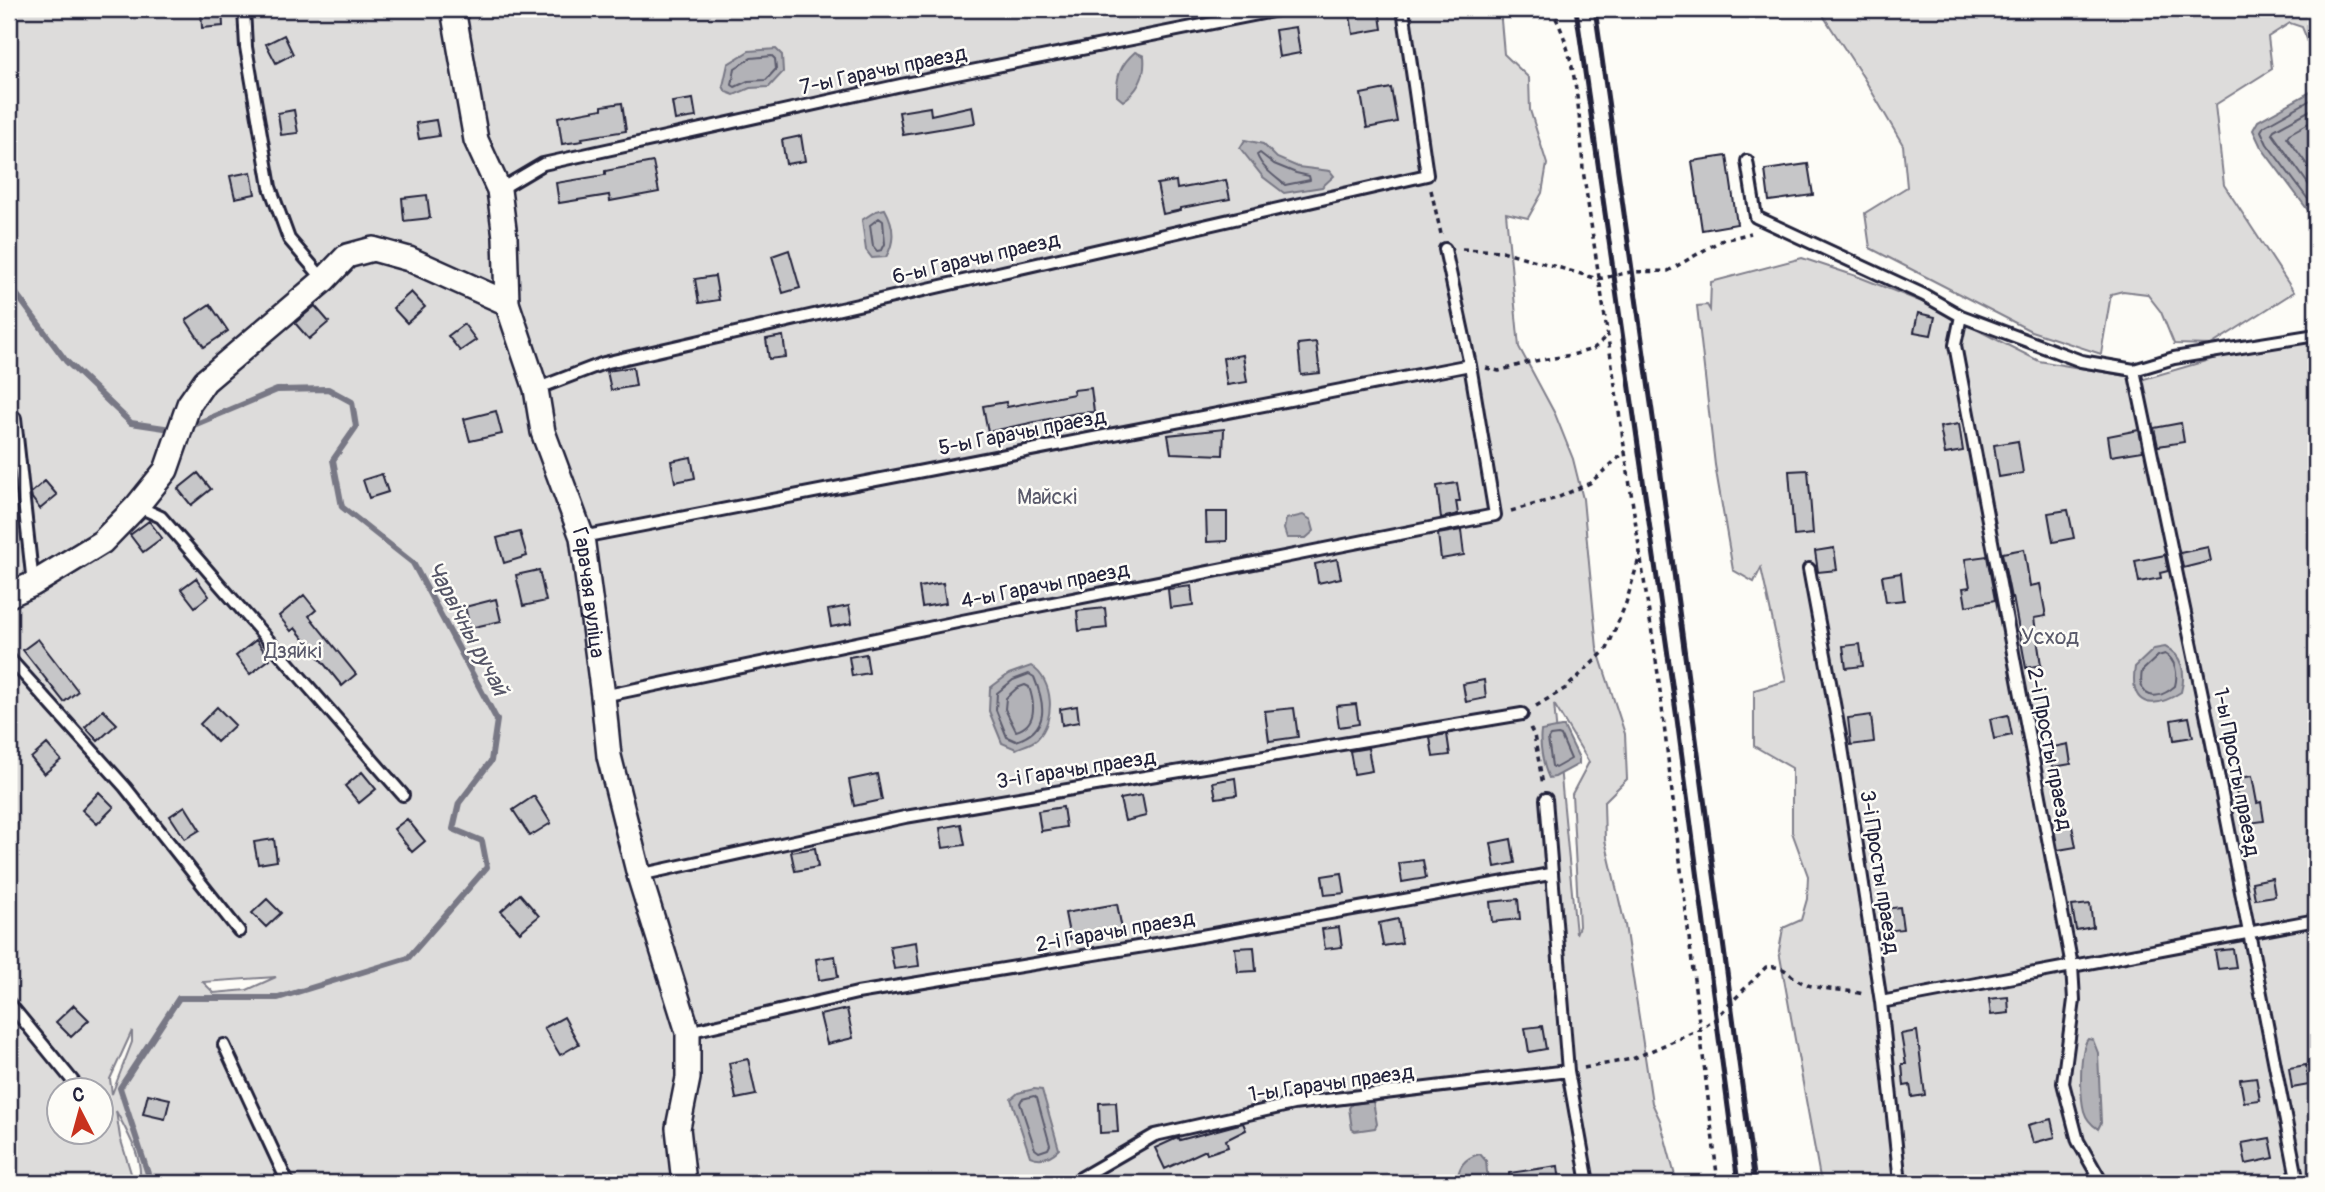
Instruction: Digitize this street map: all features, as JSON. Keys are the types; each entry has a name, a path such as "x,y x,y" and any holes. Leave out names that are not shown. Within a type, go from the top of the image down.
{"street":[{"name":"Гарачая вуліца","path":"453,9 476,141 499,190 505,237 507,303 536,389 544,432 582,537 609,756 639,875 688,1032 688,1078 678,1128 684,1183"},
{"path":"9,595 103,542 166,470 189,404 205,381 324,280 347,256 373,249 409,259 507,303"}],"lane":[{"path":"244,9 246,47 270,187 289,239 324,280"},
{"name":"7-ы Гарачы праезд","path":"499,190 543,164 901,85 1283,9"},
{"path":"1403,9 1427,175"},
{"path":"1747,160 1756,217 1924,295 1961,316 2081,361 2134,370 2174,358 2316,335"},
{"name":"6-ы Гарачы праезд","path":"536,389 604,363 1427,175"},
{"path":"1445,249 1470,365 1495,515"},
{"name":"2-і Просты праезд","path":"1961,316 1955,345 2071,966 2074,1000 2063,1083 2078,1141 2102,1183"},
{"name":"5-ы Гарачы праезд","path":"582,537 1470,365"},
{"name":"1-ы Просты праезд","path":"2134,370 2210,728 2298,1183"},
{"path":"15,418 33,583"},
{"path":"137,506 161,517 403,795"},
{"name":"4-ы Гарачы праезд","path":"603,696 975,618 1495,515"},
{"name":"3-і Просты праезд","path":"1809,569 1840,741 1881,1002 1900,1183"},
{"path":"9,658 125,787 239,931"},
{"name":"3-і Гарачы праезд","path":"639,875 905,817 1522,714"},
{"path":"1546,799 1568,1071 1587,1183"},
{"name":"2-і Гарачы праезд","path":"688,1032 857,993 1162,943 1550,874"},
{"path":"1881,1002 2316,920"},
{"path":"9,1003 69,1076"},
{"path":"224,1045 288,1183"},
{"name":"1-ы Гарачы праезд","path":"1072,1183 1155,1135 1180,1129 1293,1104 1568,1071"}],"path":[{"path":"1551,9 1561,27 1579,108 1583,170 1598,279 1609,335 1658,674 1718,1183"},
{"path":"1427,175 1445,249 1502,251 1598,279 1631,272 1668,271 1720,241 1776,226"},
{"path":"1470,365 1499,371 1593,349 1609,335"},
{"path":"1495,515 1557,498 1590,483 1626,451"},
{"path":"1546,799 1534,735 1522,714 1566,688 1606,649 1626,603 1640,553"},
{"path":"1568,1071 1632,1059 1701,1029 1716,1018 1766,967 1776,966 1788,971 1802,984 1860,993 1881,1002"}],"green space":[{"name":"Майскі","path":"9,9 1500,9 1504,54 1529,78 1530,110 1547,164 1542,193 1528,218 1506,213 1519,347 1555,414 1573,459 1583,499 1597,648 1625,734 1627,779 1604,802 1605,840 1625,925 1652,1103 1660,1120 1677,1183 1602,1183 1599,1175 1599,1183 139,1183 137,1156 116,1111 120,1137 134,1183 54,1183 42,1178 31,1183 9,1183","holes":["1554,704 1589,762 1572,794 1579,926 1576,934","276,977 247,990 214,993 203,982"]},
{"path":"1823,9 2316,9 2316,53 2313,53 2302,27 2290,23 2268,37 2272,69 2215,105 2224,185 2294,292 2211,345 2174,344 2161,312 2147,294 2123,291 2111,294 2101,354 2031,331 1870,248 1865,213 1907,187 1903,145 1824,17"},
{"name":"Усход","path":"1802,258 1922,302 2039,361 2144,379 2281,339 2316,337 2316,1183 1821,1183 1779,951 1783,928 1801,920 1807,899 1808,876 1792,832 1792,768 1754,746 1754,690 1786,681 1761,568 1754,582 1733,570 1715,465 1697,306 1707,305 1710,310 1711,282"}],"water":[{"path":"776,49 782,55 783,72 769,87 750,88 734,95 726,92 723,86 728,64 749,51"},
{"path":"1135,52 1144,56 1142,76 1137,87 1123,101 1117,96 1118,77 1122,67"},
{"path":"2316,89 2316,221 2261,147 2253,130 2258,121"},
{"path":"1245,140 1263,144 1277,158 1298,167 1330,171 1334,176 1322,187 1284,193 1263,177 1240,148"},
{"path":"885,209 892,227 891,245 886,257 872,258 866,250 862,220"},
{"path":"1303,515 1311,520 1314,531 1306,538 1287,538 1284,529 1286,519"},
{"path":"2165,647 2176,655 2182,666 2181,692 2161,702 2145,701 2139,697 2136,690 2135,667 2154,649"},
{"path":"1031,666 1039,672 1048,690 1050,711 1037,739 1016,749 1002,743 989,711 990,688 1009,674"},
{"path":"1564,727 1579,758 1579,764 1549,778 1542,755 1541,731"},
{"path":"2088,1039 2093,1040 2098,1053 2101,1123 2098,1129 2088,1119 2083,1104 2082,1063"},
{"path":"1042,1090 1059,1149 1042,1158 1030,1156 1011,1099 1018,1093"},
{"path":"1373,1101 1377,1124 1375,1128 1355,1131 1352,1129 1349,1108 1352,1104"},
{"path":"1480,1154 1486,1161 1488,1183 1456,1183 1463,1164"}],"building":[{"path":"222,9 223,26 202,28 201,10"},
{"path":"1349,9 1379,9 1382,29 1353,34"},
{"path":"1296,27 1300,53 1279,57 1275,30"},
{"path":"284,35 293,54 276,63 266,44"},
{"path":"1391,88 1397,122 1367,128 1361,94"},
{"path":"693,99 696,117 675,120 672,102"},
{"path":"622,103 626,131 562,144 558,117"},
{"path":"972,106 975,123 903,135 899,112 930,107 931,115"},
{"path":"294,110 298,133 281,135 278,113"},
{"path":"436,120 439,136 419,139 416,123"},
{"path":"801,136 805,161 786,164 782,140"},
{"path":"1727,156 1737,224 1702,230 1692,161"},
{"path":"653,162 659,192 610,201 609,195 559,203 556,183 605,175 605,171"},
{"path":"1808,164 1813,195 1769,201 1765,170"},
{"path":"251,172 255,194 235,198 230,176"},
{"path":"1226,180 1230,199 1163,214 1157,184 1176,181 1177,189"},
{"path":"427,195 430,218 404,221 402,198"},
{"path":"789,250 800,288 783,293 772,256"},
{"path":"715,276 719,300 699,303 695,279"},
{"path":"411,292 425,307 407,323 393,308"},
{"path":"210,304 228,331 204,347 186,320"},
{"path":"315,306 329,322 309,339 295,323"},
{"path":"1918,313 1935,317 1931,335 1914,332"},
{"path":"464,324 476,340 460,351 448,336"},
{"path":"783,336 786,357 769,359 766,339"},
{"path":"1316,342 1320,373 1301,375 1298,344"},
{"path":"1243,355 1247,382 1227,385 1223,358"},
{"path":"633,367 636,386 611,390 607,371"},
{"path":"1091,388 1094,412 1077,413 988,432 983,406 1006,402 1007,407 1074,394 1073,390"},
{"path":"496,411 502,434 470,441 464,419"},
{"path":"2181,423 2184,442 2158,446 2154,428"},
{"path":"1959,424 1963,451 1945,454 1940,427"},
{"path":"1224,429 1223,455 1171,453 1168,435"},
{"path":"2139,430 2143,451 2111,456 2108,436"},
{"path":"2018,441 2023,473 1999,477 1994,445"},
{"path":"691,457 695,478 675,482 671,461"},
{"path":"1808,470 1813,534 1794,536 1789,471"},
{"path":"198,473 211,489 191,505 178,489"},
{"path":"382,474 388,492 369,498 363,480"},
{"path":"45,481 57,495 40,509 31,493"},
{"path":"1457,483 1460,501 1456,501 1458,514 1441,518 1437,486"},
{"path":"2068,510 2074,538 2053,542 2048,513"},
{"path":"1206,512 1227,512 1227,541 1207,542"},
{"path":"149,521 162,538 143,552 130,535"},
{"path":"1461,530 1464,555 1441,559 1438,534"},
{"path":"520,532 527,556 504,563 497,538"},
{"path":"2208,547 2211,561 2183,568 2180,553"},
{"path":"1834,548 1837,570 1818,572 1815,551"},
{"path":"2024,549 2030,586 2040,584 2046,616 2034,618 2041,665 2026,668 2002,553"},
{"path":"2165,555 2168,571 2160,573 2161,578 2139,582 2135,561"},
{"path":"1987,556 1995,600 1966,606 1963,588 1970,587 1965,559"},
{"path":"1337,559 1341,578 1318,583 1315,564"},
{"path":"539,570 546,601 523,606 516,575"},
{"path":"1901,573 1904,600 1886,602 1882,576"},
{"path":"196,578 209,596 195,607 181,589"},
{"path":"943,583 946,603 922,607 919,587"},
{"path":"1191,586 1193,605 1170,608 1168,589"},
{"path":"304,595 316,610 309,616 356,674 342,686 295,628 291,631 279,616"},
{"path":"496,599 501,621 470,628 465,607"},
{"path":"849,606 852,623 831,627 828,610"},
{"path":"1105,608 1107,628 1079,631 1077,611"},
{"path":"38,639 78,691 64,702 23,650"},
{"path":"256,640 270,659 250,674 236,656"},
{"path":"1860,644 1863,666 1846,668 1843,646"},
{"path":"866,654 869,673 852,676 849,657"},
{"path":"1484,680 1486,698 1466,702 1463,684"},
{"path":"1356,704 1359,724 1339,727 1336,706"},
{"path":"1077,706 1079,722 1062,725 1060,709"},
{"path":"217,707 235,725 217,742 200,724"},
{"path":"1294,708 1298,737 1269,741 1265,711"},
{"path":"103,710 117,724 98,741 85,727"},
{"path":"1871,715 1874,742 1851,745 1848,718"},
{"path":"2008,715 2012,735 1994,739 1990,719"},
{"path":"2189,717 2193,737 2174,740 2171,720"},
{"path":"1447,734 1450,755 1433,757 1430,737"},
{"path":"47,744 61,760 44,774 31,758"},
{"path":"2068,744 2071,764 2053,767 2049,748"},
{"path":"1368,748 1372,771 1354,774 1350,751"},
{"path":"362,772 376,789 359,803 345,786"},
{"path":"877,774 882,800 854,806 849,780"},
{"path":"2252,776 2257,803 2261,802 2264,821 2242,824 2234,779"},
{"path":"1235,778 1237,795 1216,798 1213,782"},
{"path":"99,792 114,807 97,824 82,810"},
{"path":"1142,795 1146,816 1125,821 1120,799"},
{"path":"534,796 551,823 530,836 513,810"},
{"path":"185,806 200,830 185,839 170,816"},
{"path":"1063,807 1066,827 1041,831 1038,811"},
{"path":"407,819 425,841 412,852 394,829"},
{"path":"961,824 965,845 943,848 940,828"},
{"path":"2072,826 2076,847 2058,850 2054,829"},
{"path":"274,839 277,861 258,864 254,842"},
{"path":"1511,839 1515,863 1495,867 1491,843"},
{"path":"815,848 818,867 795,871 791,852"},
{"path":"1423,860 1426,878 1402,882 1399,863"},
{"path":"1342,873 1345,893 1325,895 1322,876"},
{"path":"2272,878 2275,896 2255,899 2252,882"},
{"path":"520,894 539,916 520,932 501,911"},
{"path":"267,899 281,913 266,927 252,913"},
{"path":"1518,899 1520,919 1492,922 1490,902"},
{"path":"1117,904 1122,929 1070,939 1065,913"},
{"path":"2090,904 2093,927 2076,930 2072,906"},
{"path":"1900,907 1903,929 1886,931 1884,909"},
{"path":"1398,919 1402,943 1383,946 1379,923"},
{"path":"1339,927 1342,947 1325,949 1322,929"},
{"path":"916,942 919,966 894,969 890,946"},
{"path":"1254,947 1256,971 1238,972 1235,948"},
{"path":"2233,949 2236,967 2218,969 2215,951"},
{"path":"835,956 838,977 819,980 816,959"},
{"path":"2008,997 2009,1013 1991,1015 1989,999"},
{"path":"74,1005 89,1020 71,1037 56,1022"},
{"path":"847,1009 853,1038 827,1044 820,1015"},
{"path":"564,1017 579,1044 560,1055 544,1028"},
{"path":"1542,1026 1546,1049 1529,1052 1525,1028"},
{"path":"1917,1031 1925,1095 1912,1097 1910,1085 1904,1086 1902,1064 1906,1064 1901,1034"},
{"path":"748,1059 756,1095 736,1099 729,1063"},
{"path":"2306,1065 2309,1085 2292,1088 2289,1068"},
{"path":"2256,1077 2260,1100 2244,1102 2240,1079"},
{"path":"148,1094 170,1099 165,1119 143,1114"},
{"path":"1116,1102 1118,1132 1100,1133 1099,1103"},
{"path":"2051,1119 2055,1137 2033,1143 2028,1125"},
{"path":"1243,1123 1246,1130 1226,1140 1228,1147 1207,1154 1206,1150 1165,1169 1155,1148 1175,1139 1180,1140"},
{"path":"2270,1138 2274,1158 2246,1164 2242,1143"},
{"path":"1558,1166 1560,1183 1509,1183 1509,1173"}],"waterway":[{"name":"Чарвічны ручай","path":"9,284 66,361 131,423 171,429"},
{"name":"Чарвічны ручай","path":"151,1183 120,1088 179,998 278,998 408,958 487,867 482,841 453,829 459,803 491,761 497,720 413,563 342,507 333,460 356,427 352,402 328,389 277,390 189,427"}],"railway":[{"path":"1576,9 1677,719 1738,1183"},
{"path":"1595,9 1659,460 1755,1183"}],"park label":[{"name":"Дзяйкі","path":"293,651"}]}
